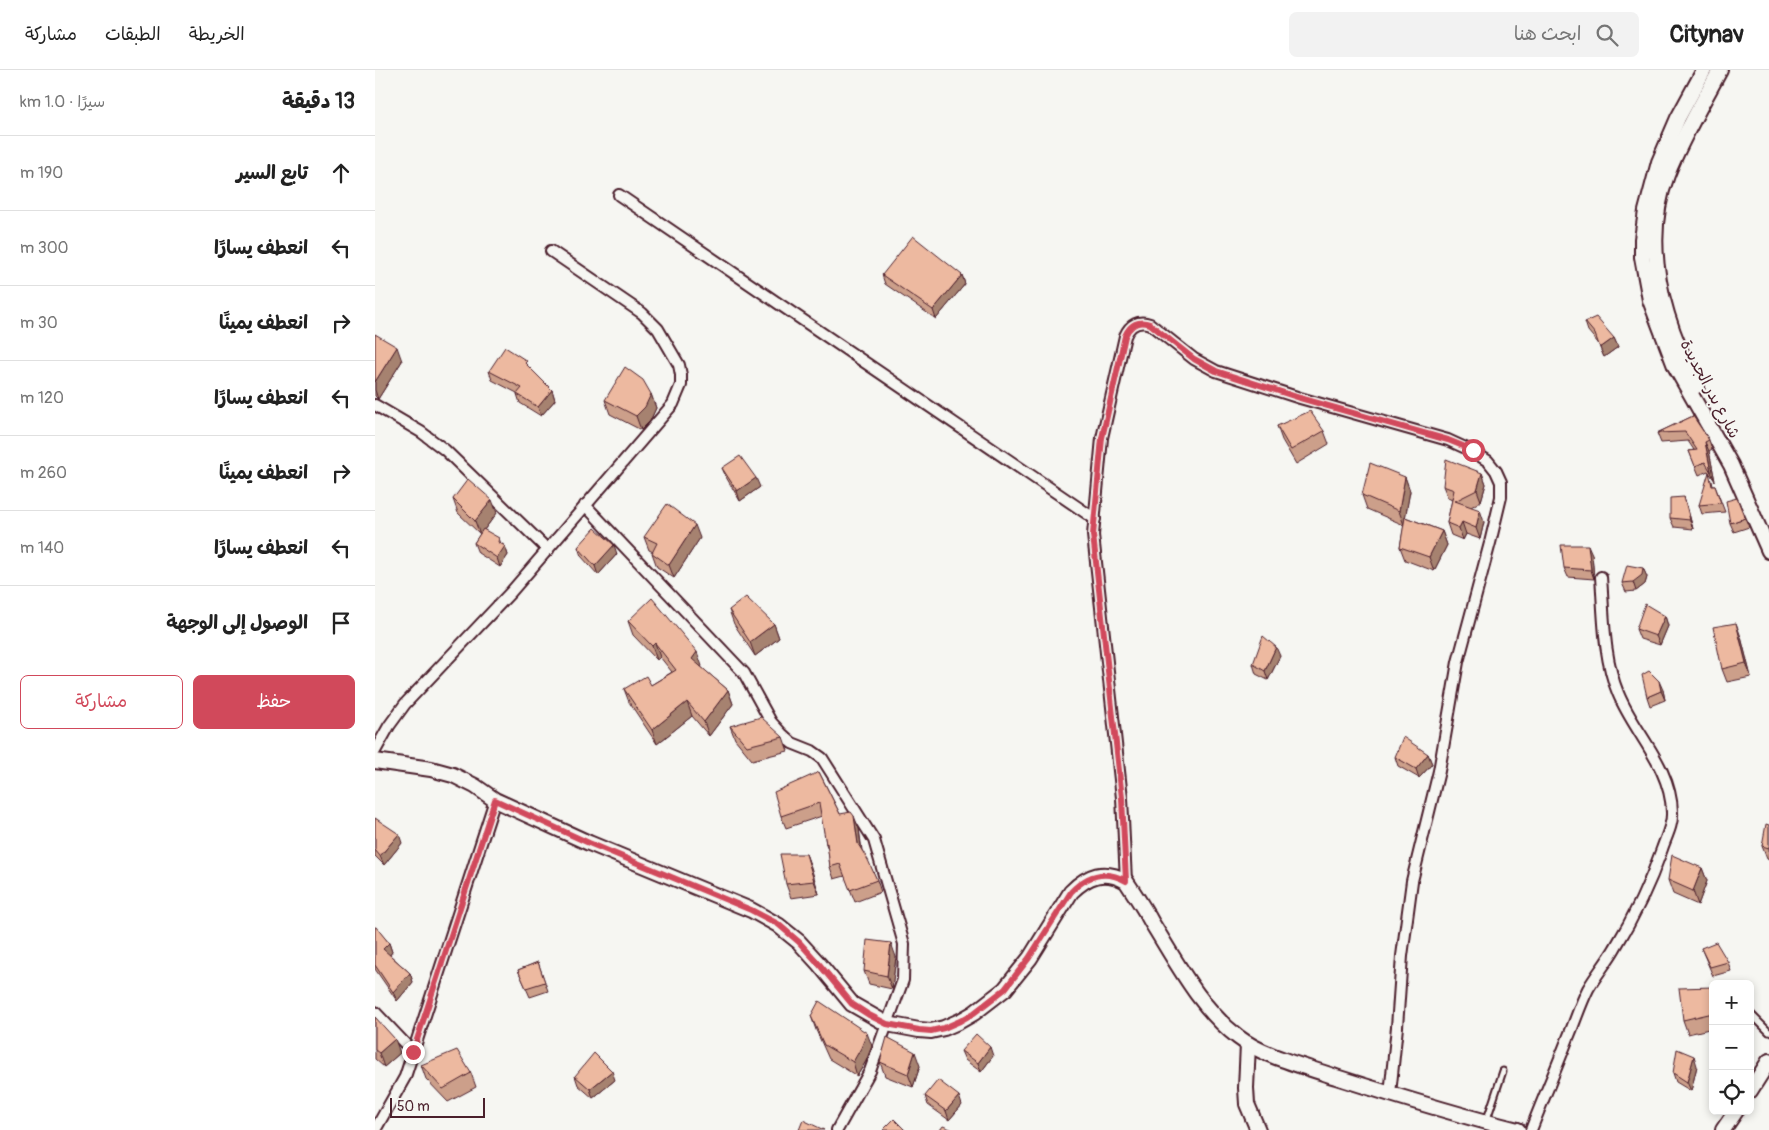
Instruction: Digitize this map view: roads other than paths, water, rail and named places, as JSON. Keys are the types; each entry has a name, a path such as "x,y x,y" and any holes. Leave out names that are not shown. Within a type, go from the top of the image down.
{"street":[{"name":"شارع بدر الجديدة","path":"1704,70 1678,118 1659,162 1646,211 1642,239 1642,257 1650,300 1675,366 1731,465 1769,551"},
{"name":"شارع بدر الجديدة","path":"1720,70 1667,175 1659,204 1654,252 1658,280 1674,339 1706,404 1747,478 1769,532"},
{"path":"619,194 1095,519"},
{"path":"375,751 389,726 405,704 548,550 673,404 681,385 679,364 659,329 651,320 551,251"},
{"path":"1390,1094 1403,948 1411,889 1439,771 1458,662 1501,497 1501,482 1497,471 1488,461 1473,450 1448,440 1300,398 1216,371 1194,359 1150,324 1144,322 1136,323 1125,336 1102,438 1093,535 1122,798 1126,881 1171,955 1198,994 1212,1012 1247,1044 1317,1071 1390,1094 1492,1126 1518,1130"},
{"path":"375,405 421,432 445,450 548,550"},
{"path":"585,505 744,673 771,722 782,734 792,743 812,750 822,758 874,840 905,944 903,980 870,1072 837,1130"},
{"path":"1531,1130 1589,988 1615,949 1643,896 1659,859 1670,826 1672,813 1669,792 1663,774 1617,691 1609,661 1601,577"},
{"path":"375,762 431,769 453,776 475,786 495,800 589,843 751,910 778,924 799,942 852,1004 887,1024 931,1031 960,1021 974,1013 1005,989 1029,958 1071,892 1079,884 1089,877 1099,875 1110,875 1126,881"},
{"path":"376,1128 405,1077 495,800"},
{"path":"375,1012 413,1052"},
{"path":"1247,1044 1247,1104 1258,1130"},
{"path":"1754,1085 1769,1061"},
{"path":"1723,1130 1733,1115"}],"lane":[{"path":"1754,1017 1769,1032"},
{"path":"1492,1126 1503,1071"}]}
